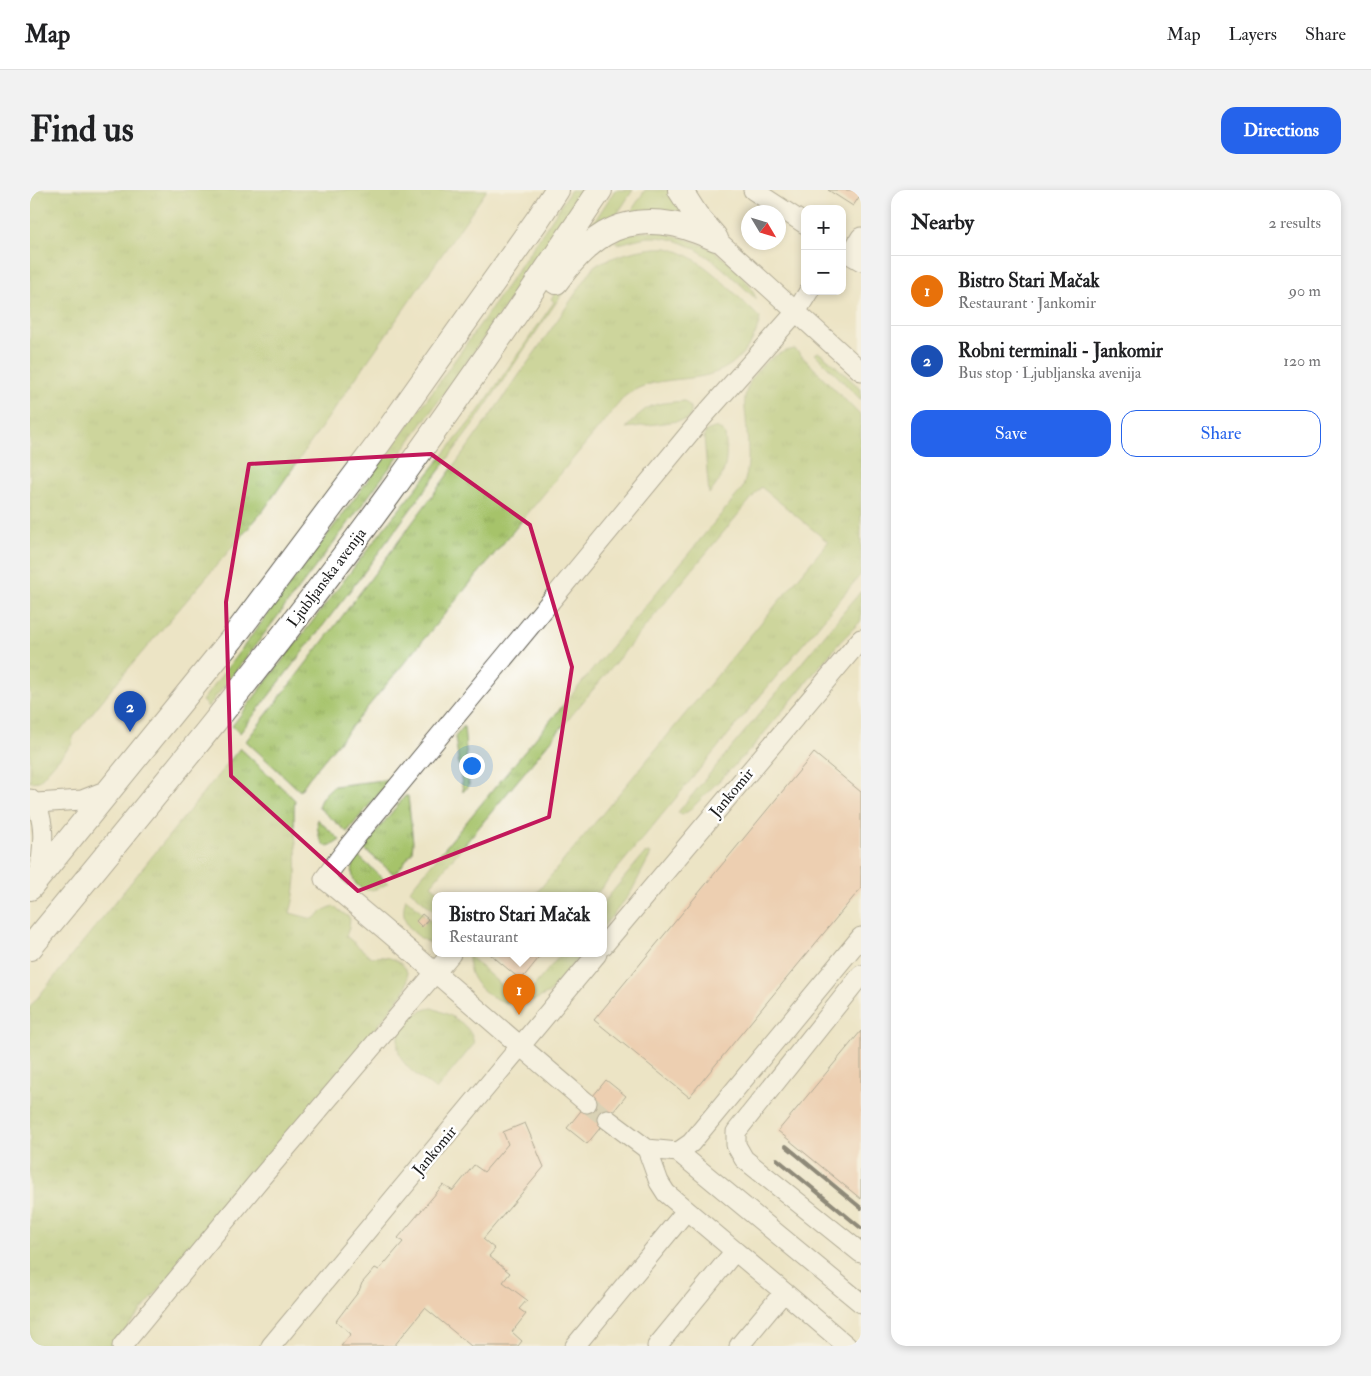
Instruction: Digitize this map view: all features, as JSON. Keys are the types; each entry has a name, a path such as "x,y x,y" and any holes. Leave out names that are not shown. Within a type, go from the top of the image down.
{"main road":[{"path":"34,882 232,639 379,443 533,227 557,190"},
{"name":"Ljubljanska avenija","path":"30,948 234,698 387,497 475,375 600,190"},
{"path":"680,190 696,215 716,239"},
{"path":"475,375 518,337 572,260 588,244 600,236 615,228 655,222 686,227 716,239"}],"street":[{"path":"753,190 801,221"},
{"path":"851,255 861,237"},
{"path":"716,239 861,371"},
{"path":"587,1103 520,1047 436,972 324,879 351,843 684,440 796,312 806,295"},
{"name":"Jankomir","path":"607,941 861,639"},
{"path":"34,882 44,842 42,824 33,801 82,800 110,789"},
{"path":"678,1152 691,1143 861,937"},
{"path":"122,1346 260,1179 448,957"},
{"name":"Jankomir","path":"270,1346 595,957"},
{"path":"861,975 736,1132 736,1145 744,1159 861,1253"},
{"path":"607,1119 647,1150 658,1182 666,1193 847,1346"},
{"path":"647,1150 678,1152 861,1303"},
{"path":"575,1346 686,1211"},
{"path":"657,1346 735,1251"},
{"path":"739,1346 784,1292"}],"highlighted area":[{"path":"431,454 530,525 572,667 549,817 358,891 231,776 226,602 249,464"}],"green space":[{"path":"30,190 487,190 263,511 117,682 73,737 72,744 39,781 30,782"},
{"path":"571,190 583,190 494,323 401,452 208,707 202,701 437,385 483,321"},
{"path":"615,190 633,190 612,222 590,232 590,228"},
{"path":"645,190 670,190 682,211 680,214 628,216"},
{"path":"660,231 700,244 712,250 735,269 749,285 756,299 709,258 683,243 652,237 618,244 615,242 627,233"},
{"path":"655,248 669,248 694,259 727,285 760,318 750,344 731,364 717,372 655,383 640,387 625,396 300,791 246,741 425,506 595,265 625,254"},
{"path":"590,253 470,429 359,579 240,733 232,726 385,527 477,413 554,302 551,299 563,281"},
{"path":"795,349 861,416 861,574 598,892 537,892 828,542 761,487 431,885 440,892 432,892 432,909 410,890 742,489 748,462 745,404 747,388 762,365 786,351"},
{"path":"818,352 861,389 861,400 815,354"},
{"path":"684,401 691,410 689,418 686,420 626,428 651,406"},
{"path":"717,427 725,434 726,459 720,480 709,494 704,437 706,431"},
{"path":"861,591 861,621 840,642 750,750 690,810 682,815 678,812"},
{"path":"464,726 469,785 463,792 455,737"},
{"path":"240,748 295,800 296,878 290,913 313,919 324,910 333,906 350,918 346,936 371,957 388,958 401,964 408,975 404,992 370,1036 112,1346 30,1346 30,1007"},
{"path":"391,779 347,832 318,807 324,795 334,786"},
{"path":"405,796 408,796 413,842 412,852 395,875 363,848"},
{"path":"317,819 340,840 331,846 323,844 318,834"},
{"path":"644,854 651,854 630,894 607,922 607,898"},
{"path":"357,855 388,883 371,890 358,886 352,873"},
{"path":"406,898 424,914 416,921 422,926 428,920 427,917 432,922 432,943 423,940 409,927 406,923 404,909"},
{"path":"470,957 511,994 512,997 507,1003 491,996 479,986 474,980 469,965"},
{"path":"558,957 579,957 549,993 533,1001 528,997 529,992"},
{"path":"432,1008 445,1013 464,1025 469,1031 474,1044 436,1090 406,1065 400,1056 398,1047 401,1029 407,1022 414,1015"}],"building":[{"path":"828,190 861,190 861,194 853,206"},
{"path":"814,753 861,792 861,888 689,1097 594,1020"},
{"path":"422,914 428,919 422,927 416,921"},
{"path":"494,957 540,957 521,980"},
{"path":"861,1031 861,1199 778,1131"},
{"path":"606,1080 626,1096 587,1144 567,1128"},
{"path":"525,1123 544,1167 483,1239 495,1249 489,1256 510,1273 503,1282 527,1300 519,1309 526,1314 512,1332 522,1341 518,1346 471,1346 425,1308 394,1346 341,1346 351,1334 336,1321 359,1291 362,1283 375,1268 379,1270 403,1242 398,1238 443,1185 453,1191 474,1165 484,1172 508,1144 503,1132"}],"tunnel":[{"path":"587,1103 607,1119"}],"railway":[{"path":"786,1146 861,1208"},
{"path":"777,1159 861,1228"}],"place":[{"name":"Robni terminali - Jankomir","path":"130,732"},
{"name":"Bistro Stari Mačak","path":"519,1015"}]}
